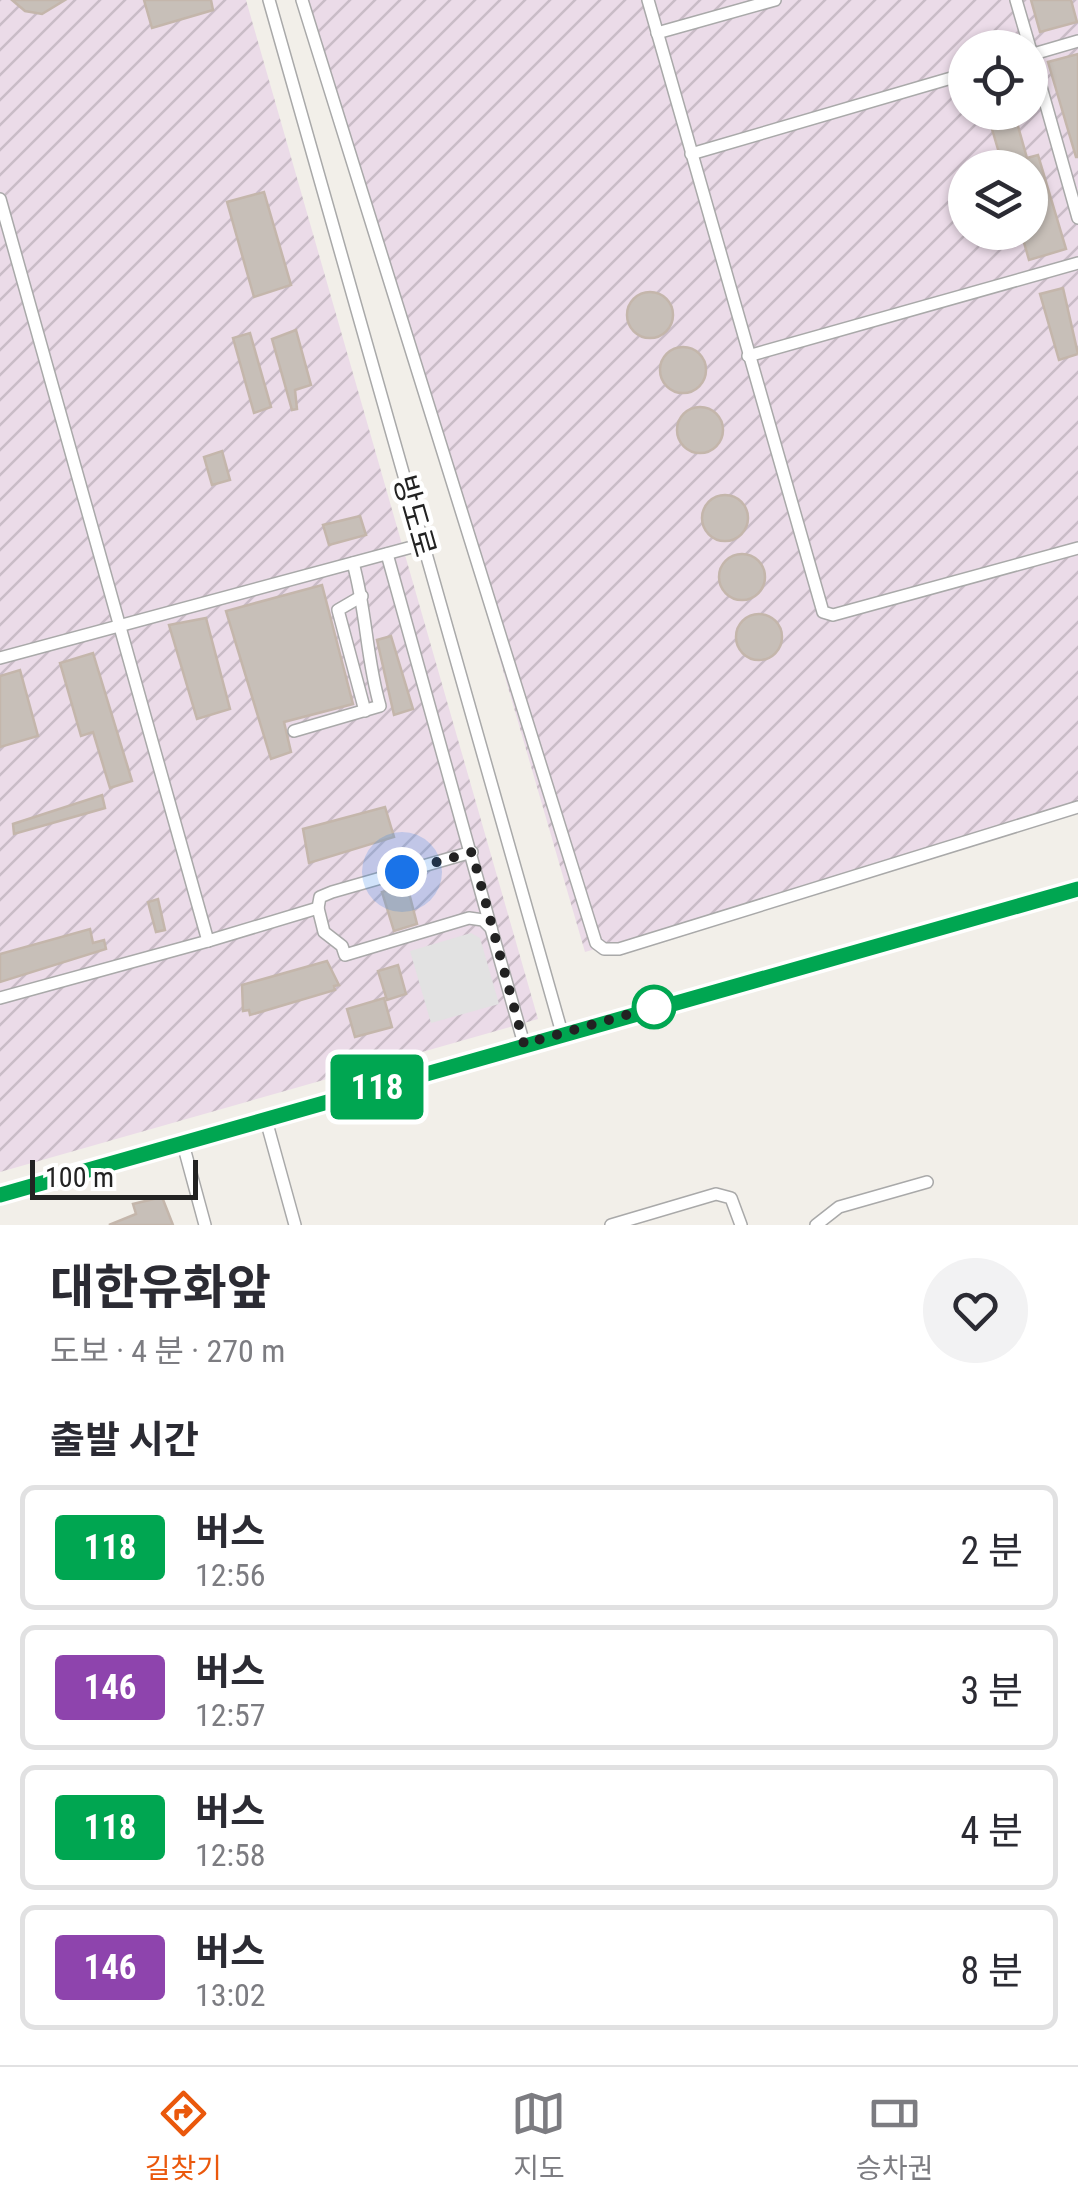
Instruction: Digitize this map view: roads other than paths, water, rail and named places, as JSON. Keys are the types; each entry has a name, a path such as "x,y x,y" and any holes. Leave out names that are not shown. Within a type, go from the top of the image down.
{"street":[{"name":"방도로","path":"269,0 562,1033"},
{"path":"302,0 596,943 619,950 1078,807"},
{"path":"648,0 822,612 833,615 1078,548"},
{"path":"657,33 774,0"},
{"path":"1016,0 1024,30"},
{"path":"1048,48 1078,42"},
{"path":"691,154 948,79"},
{"path":"1048,114 1078,218"},
{"path":"0,199 208,941"},
{"path":"748,356 1078,263"},
{"path":"0,658 423,544"},
{"path":"387,554 524,1044"},
{"path":"294,731 380,706 369,668 369,625 353,563"},
{"path":"362,596 338,610 365,711"},
{"path":"472,852 320,896 318,908 324,932 342,946 345,955 468,918 483,920 491,928"},
{"path":"0,1195 1078,889"},
{"path":"0,998 318,908"},
{"path":"266,1120 295,1225"},
{"path":"182,1144 205,1225"},
{"path":"816,1225 839,1208 927,1182"},
{"path":"611,1225 716,1194 730,1198 741,1225"}]}
